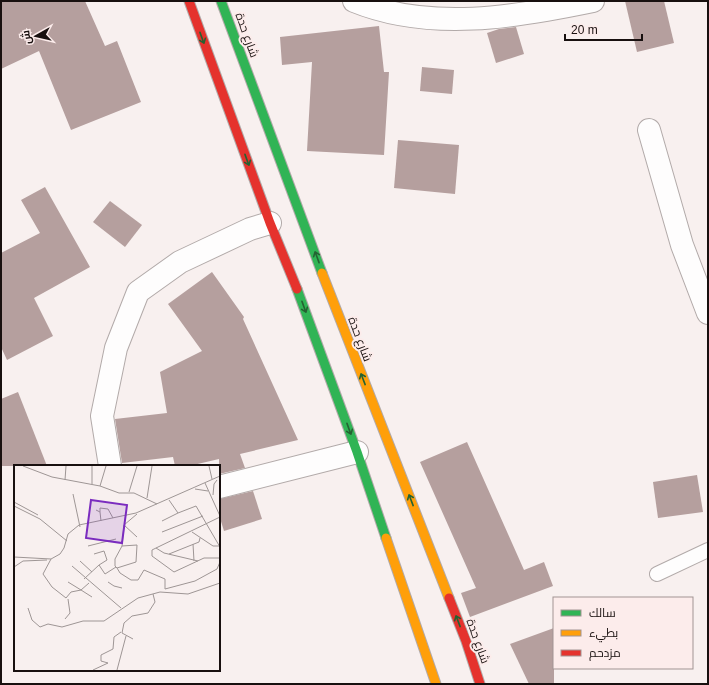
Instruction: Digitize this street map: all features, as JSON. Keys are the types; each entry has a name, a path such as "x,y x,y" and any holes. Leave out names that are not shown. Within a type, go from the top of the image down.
{"main road":[{"path":"189,1 278,220 302,300 357,452 436,684"},
{"name":"شارع حدة","path":"221,1 329,291 466,641 480,684"},
{"path":"278,220 300,212"}],"street":[{"path":"366,3 425,18 485,18 542,12 593,1"},
{"path":"649,130 682,245 708,314"},
{"path":"110,465 102,416 116,348 138,292 180,262 250,229 278,220"},
{"path":"220,487 357,452"}],"lane":[{"path":"657,574 708,550"}],"building":[{"path":"1,1 85,1 105,46 117,41 141,102 71,130 39,51 1,69"},
{"path":"625,1 664,1 674,43 637,52"},
{"path":"379,26 384,72 389,72 384,155 307,151 312,62 282,65 280,37"},
{"path":"516,27 524,54 496,63 487,33 499,29"},
{"path":"422,67 454,70 452,94 420,91"},
{"path":"398,140 459,145 455,194 394,188"},
{"path":"45,187 90,267 34,298 53,336 7,360 1,347 1,253 40,233 21,200"},
{"path":"110,201 142,225 125,247 93,222"},
{"path":"212,272 244,317 243,319 298,440 240,454 245,468 220,474 219,459 193,465 175,465 173,457 122,463 115,419 167,413 160,372 202,351 168,304"},
{"path":"18,392 47,465 1,466 1,399"},
{"path":"467,442 524,570 544,562 553,586 470,617 461,593 476,588 420,462"},
{"path":"697,475 703,512 658,518 653,482"},
{"path":"253,491 262,519 224,531 220,518 220,499"},
{"path":"553,628 554,684 529,684 510,644"}],"traffic: fast":[{"path":"221,1 322,273"},
{"path":"297,289 357,452 386,538"}],"traffic: slow":[{"path":"322,273 449,598"},
{"path":"386,538 436,684"}],"traffic: jam":[{"path":"189,1 270,223 297,289"},
{"path":"449,598 466,641 480,684"}]}
